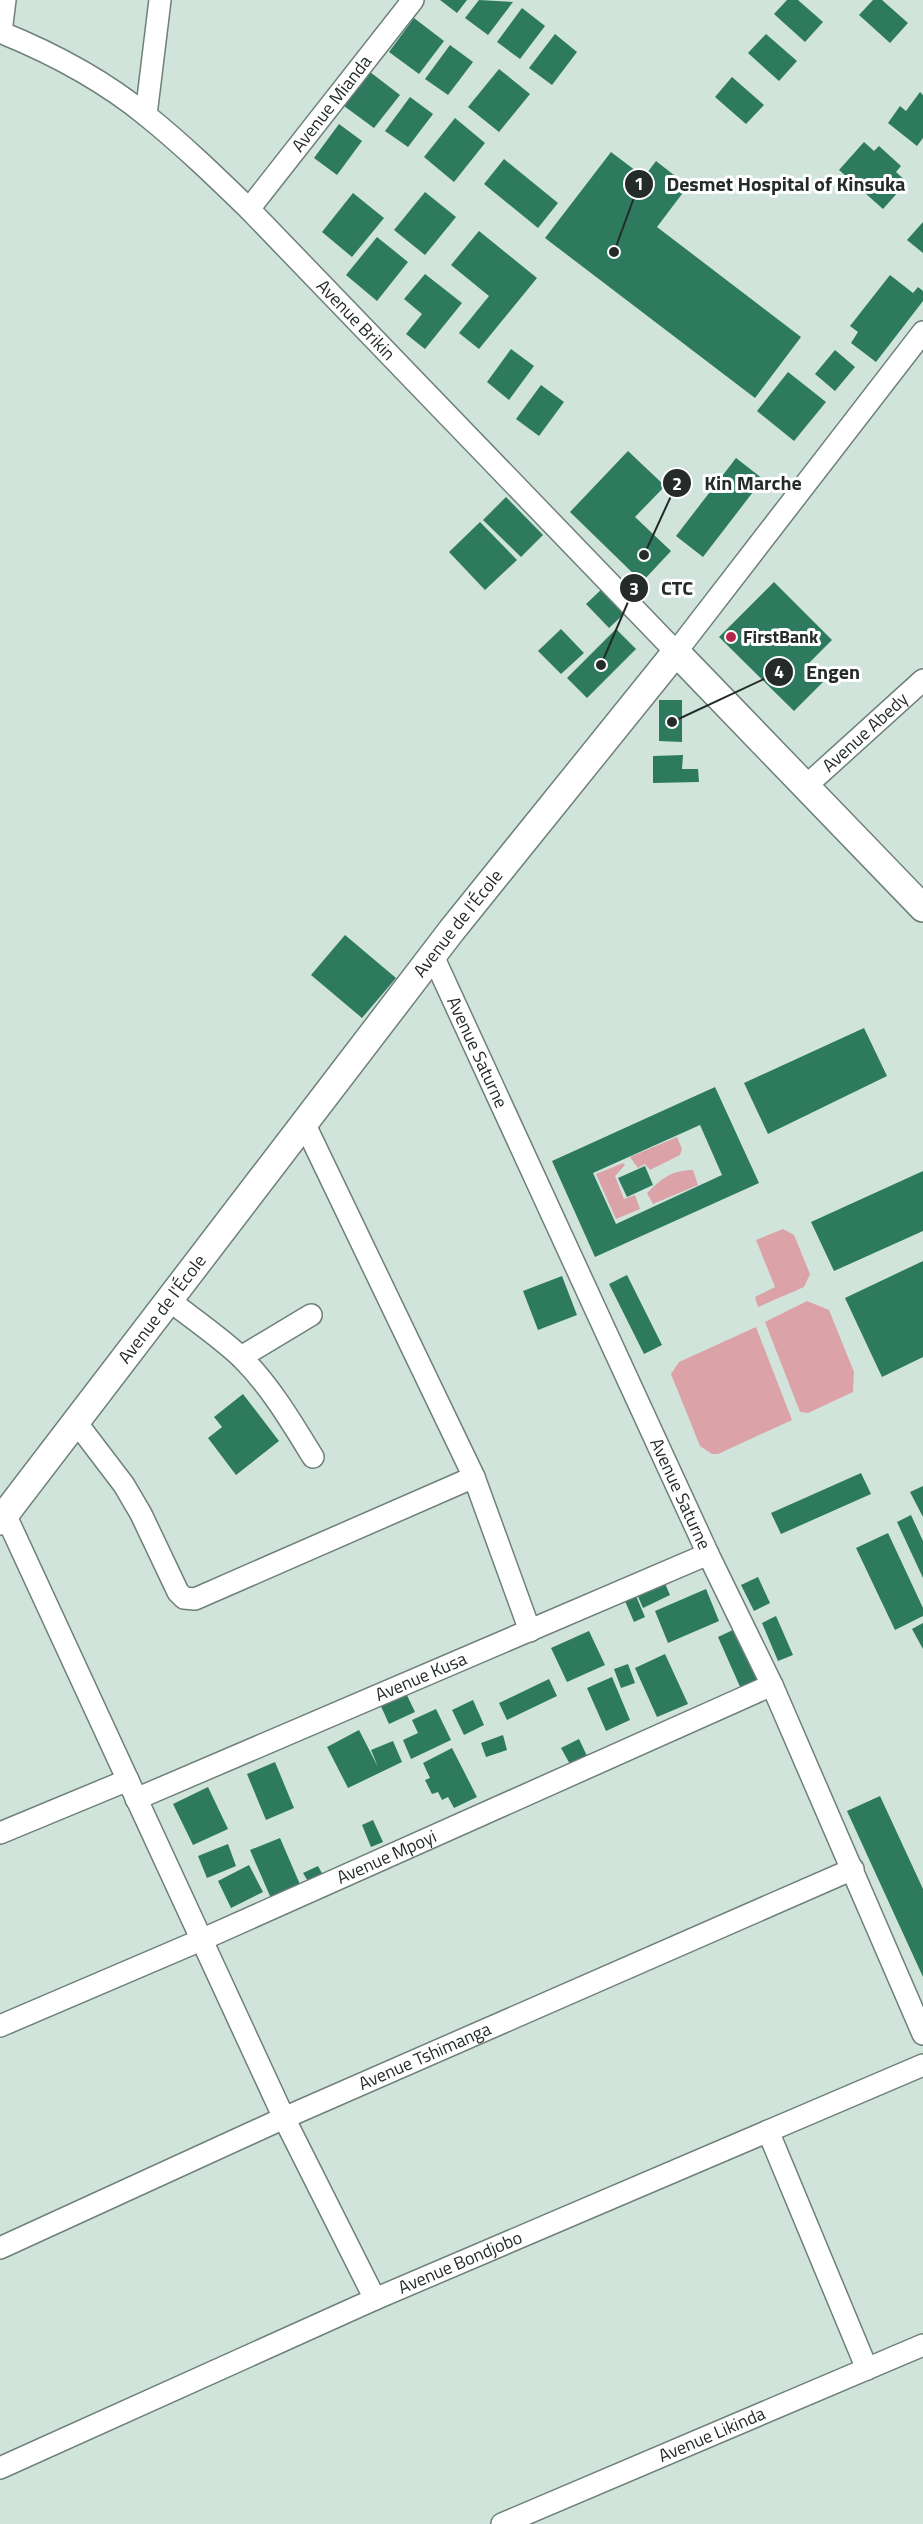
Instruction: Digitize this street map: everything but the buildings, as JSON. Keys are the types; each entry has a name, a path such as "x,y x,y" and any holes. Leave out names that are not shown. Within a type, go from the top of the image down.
{"main road":[{"path":"676,652 923,908"},
{"name":"Avenue de l'École","path":"3,1517 433,956 676,652"}],"street":[{"path":"0,32 5,0"},
{"path":"146,115 160,0"},
{"name":"Avenue Mianda","path":"249,209 412,0"},
{"name":"Avenue Brikin","path":"0,32 79,69 146,115 249,209 676,652"},
{"name":"Avenue de l'École","path":"676,652 923,332"},
{"name":"Avenue Abedy","path":"806,786 923,680"},
{"name":"Avenue Saturne","path":"433,956 708,1554 772,1685 923,2034"},
{"path":"305,1125 474,1477 530,1631"},
{"path":"169,1300 241,1357 283,1409 313,1457"},
{"path":"241,1357 311,1315"},
{"path":"76,1422 124,1485 141,1514 178,1592 189,1600 474,1477"},
{"path":"3,1517 284,2118 375,2299"},
{"name":"Avenue Kusa","path":"0,1833 132,1790 530,1631 708,1554"},
{"name":"Avenue Mpoyi","path":"0,2026 201,1940 772,1685"},
{"name":"Avenue Tshimanga","path":"0,2248 284,2118 853,1869"},
{"name":"Avenue Bondjobo","path":"0,2468 375,2299 923,2065"},
{"path":"768,2131 867,2369"},
{"name":"Avenue Likinda","path":"502,2524 923,2345"}],"shaded area":[{"path":"677,1137 682,1149 680,1155 650,1170 645,1164 638,1168 630,1157"},
{"path":"623,1163 625,1165 615,1176 624,1199 635,1195 640,1209 616,1219 596,1174"},
{"path":"693,1170 698,1185 653,1204 647,1193 657,1184 667,1176"},
{"path":"783,1229 794,1235 810,1274 804,1287 758,1307 755,1297 775,1287 756,1240"},
{"path":"807,1301 829,1310 854,1372 853,1392 808,1413 800,1412 765,1322"},
{"path":"756,1327 792,1420 718,1454 712,1454 700,1446 671,1374 679,1362"}],"place":[{"name":"Desmet Hospital of Kinsuka","path":"614,252"},
{"name":"Kin Marche","path":"644,555"},
{"name":"FirstBank","path":"731,637"},
{"name":"CTC","path":"601,665"},
{"name":"Engen","path":"672,722"}]}
